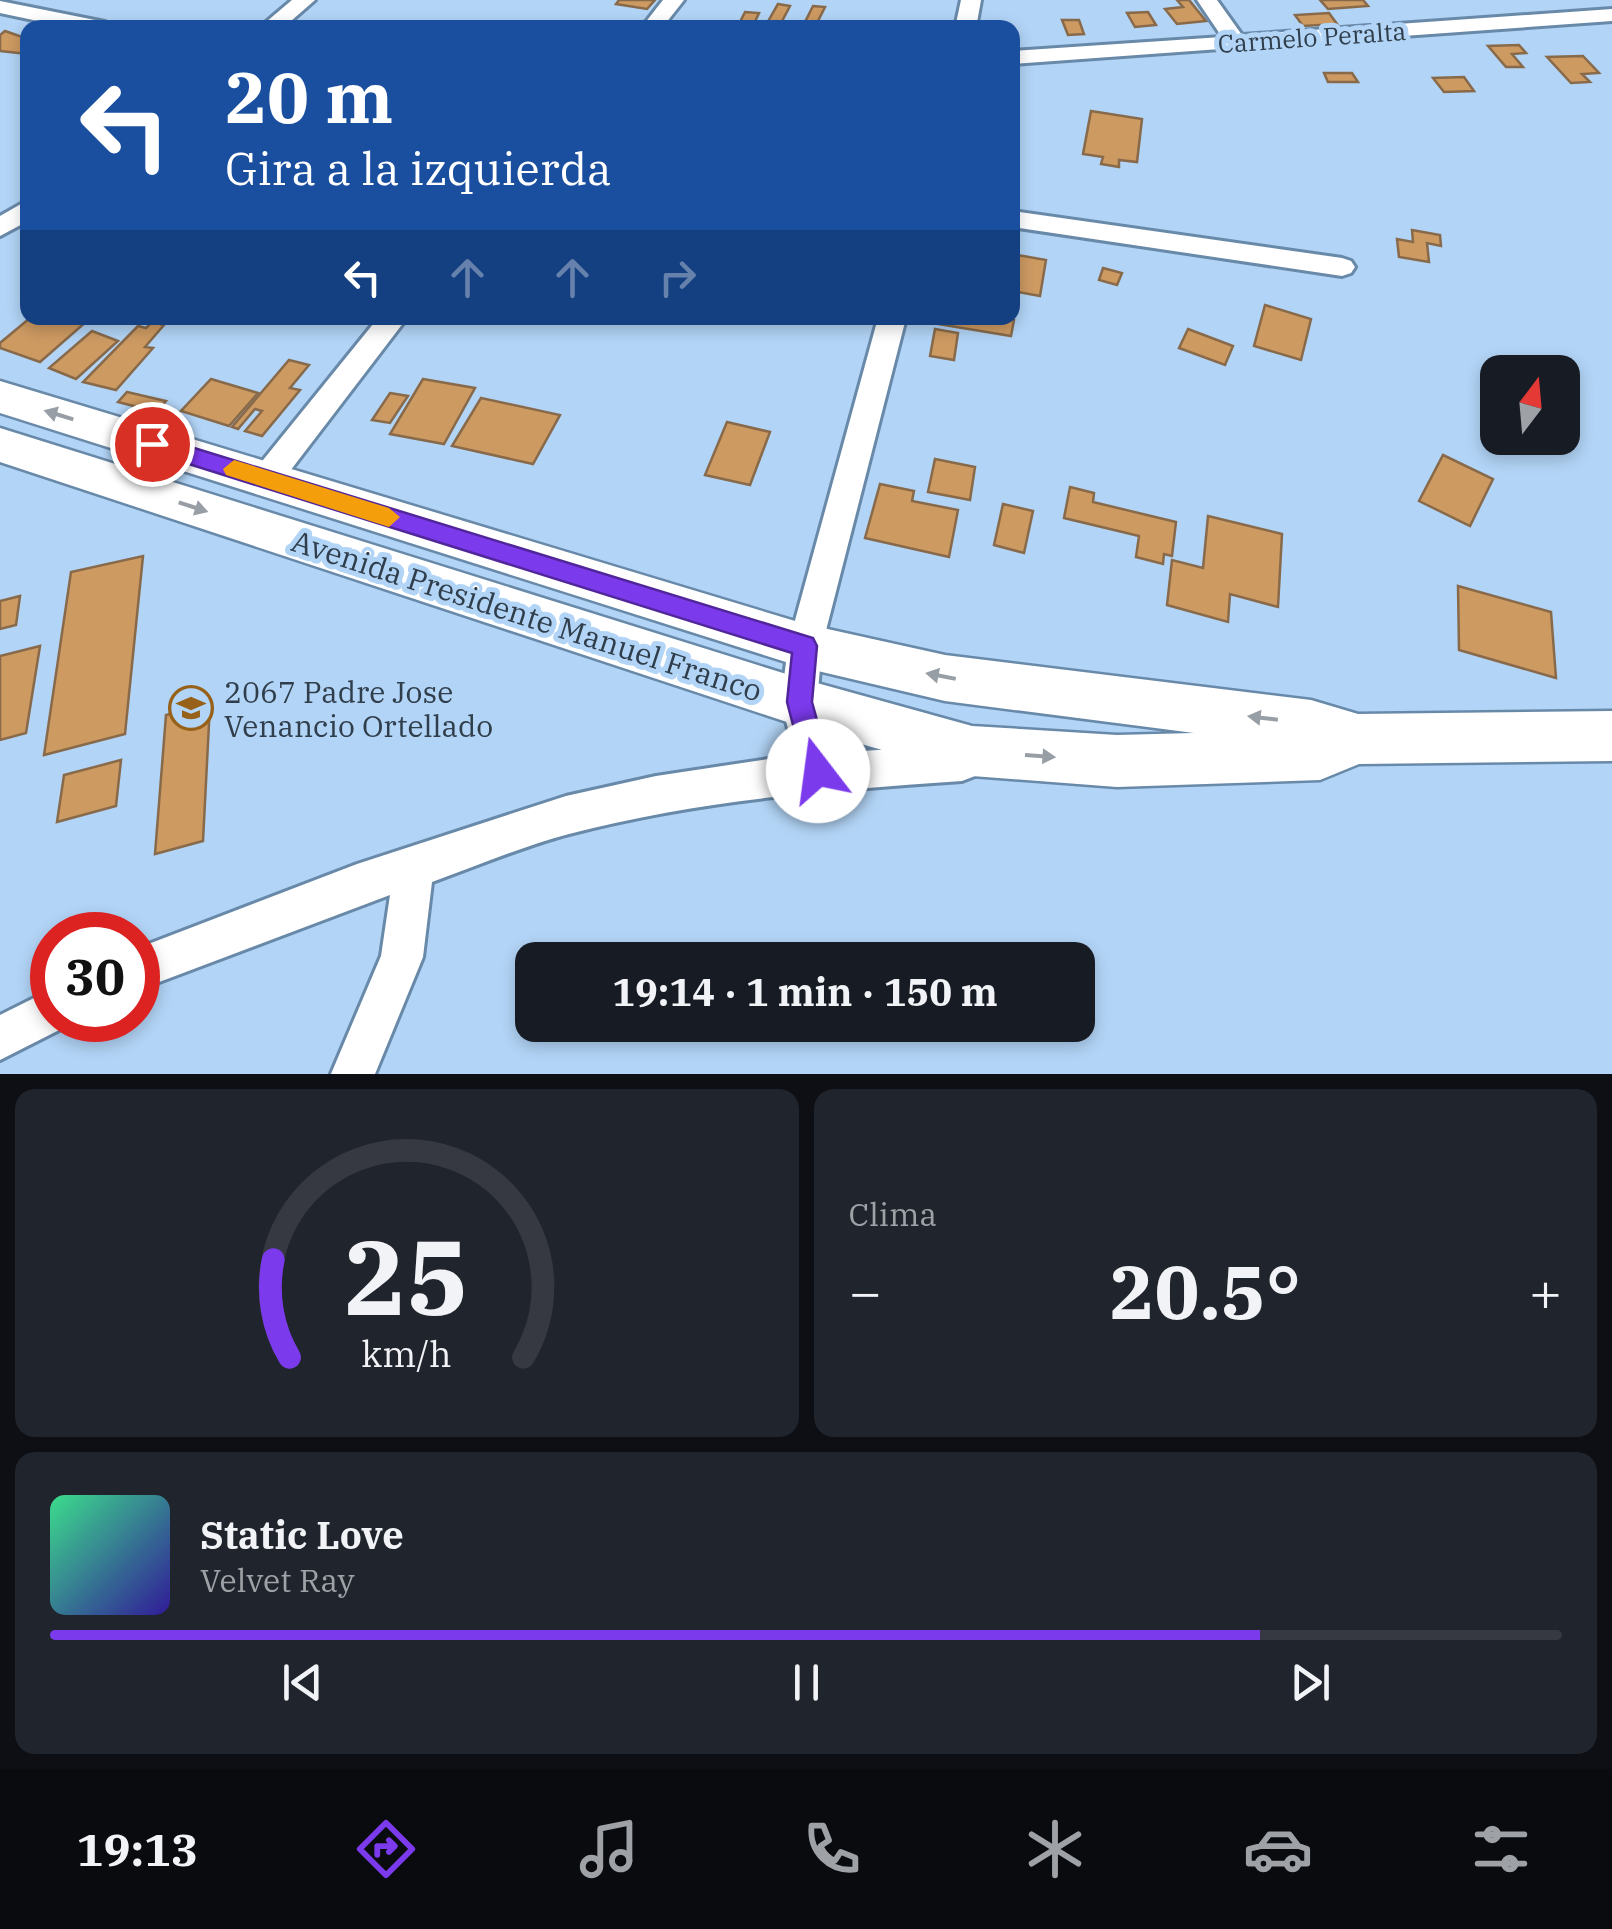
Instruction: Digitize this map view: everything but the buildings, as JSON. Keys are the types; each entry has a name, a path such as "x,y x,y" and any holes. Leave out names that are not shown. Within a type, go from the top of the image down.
{"main road":[{"name":"Avenida Presidente Manuel Franco","path":"0,397 804,646 945,678 1311,724 1358,740 1612,736"},
{"name":"Avenida Presidente Manuel Franco","path":"0,445 799,702 972,751 1117,760 1320,755 1358,740"}],"street":[{"path":"279,20 305,0"},
{"path":"658,20 674,0"},
{"path":"1207,0 1236,42"},
{"path":"0,8 62,20"},
{"name":"Carmelo Peralta","path":"1020,57 1612,16"},
{"path":"1020,220 1342,266"},
{"path":"266,479 388,325"},
{"path":"818,771 799,702 804,646 890,325"},
{"path":"160,961 357,884 566,815 656,795 818,771 962,763 972,751"},
{"path":"353,1074 402,957 414,868"},
{"path":"0,1038 30,1023"}],"slow traffic":[{"path":"234,469 389,517"}],"place":[{"name":"2067 Padre Jose Venancio Ortellado","path":"191,708"}],"route":[{"path":"152,444 804,646 799,702 818,771"}]}
